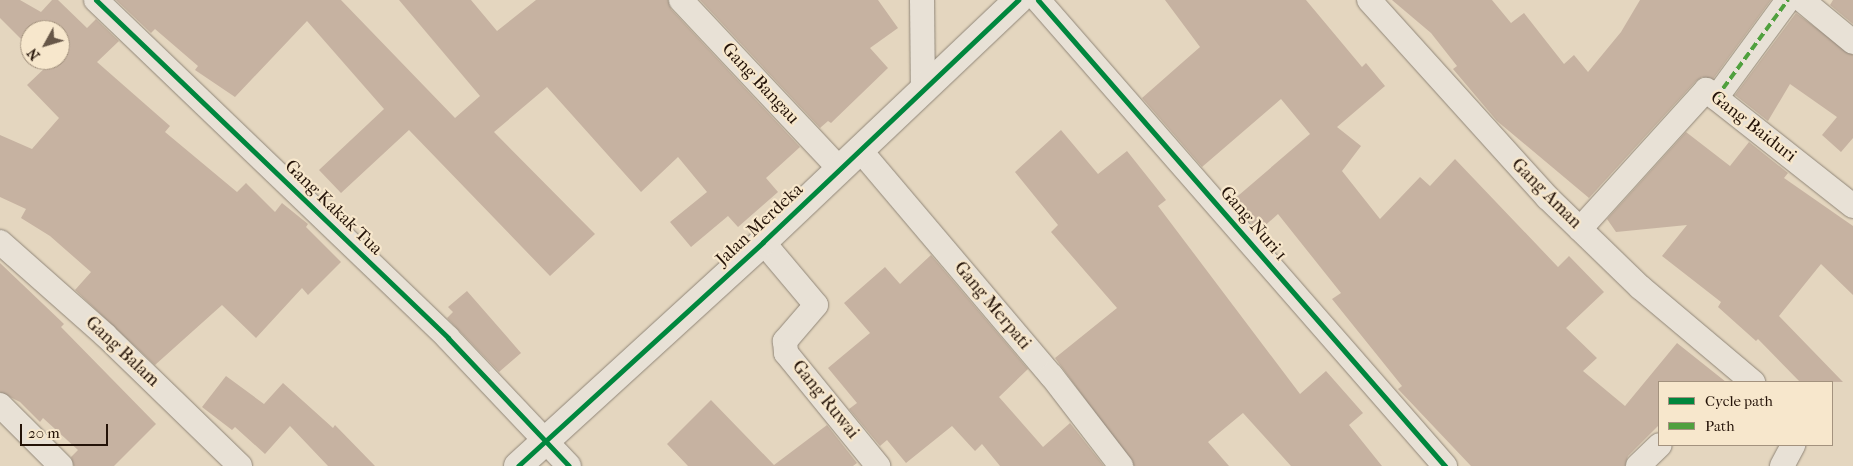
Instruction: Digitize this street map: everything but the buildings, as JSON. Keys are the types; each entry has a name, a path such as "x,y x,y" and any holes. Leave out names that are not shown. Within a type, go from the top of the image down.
{"street":[{"name":"Gang Kakak Tua","path":"96,0 448,338 569,466"},
{"name":"Gang Bangau","path":"681,0 839,168"},
{"path":"922,0 923,90"},
{"name":"Jalan Merdeka","path":"518,466 545,441 771,251 839,168 1018,0"},
{"name":"Gang Nuri 1","path":"1038,0 1445,466"},
{"name":"Gang Aman","path":"1369,0 1469,114 1580,229 1640,287 1740,378"},
{"path":"1716,98 1788,0"},
{"path":"1802,0 1853,42"},
{"name":"Gang Baiduri","path":"1580,229 1706,90 1853,206"},
{"name":"Gang Merpati","path":"859,149 1051,374 1120,466"},
{"name":"Gang Balam","path":"0,242 105,334 240,466"},
{"name":"Gang Ruwai","path":"771,251 815,300 816,308 785,341 784,348 878,466"},
{"path":"0,405 61,466"},
{"path":"1638,466 1659,446"},
{"path":"1782,466 1792,446"}],"marked path":[{"path":"1716,98 1788,0"}],"cycle path":[{"path":"96,0 448,338 569,466"},
{"path":"518,466 763,242 1018,0"},
{"path":"1038,0 1445,466"}]}
